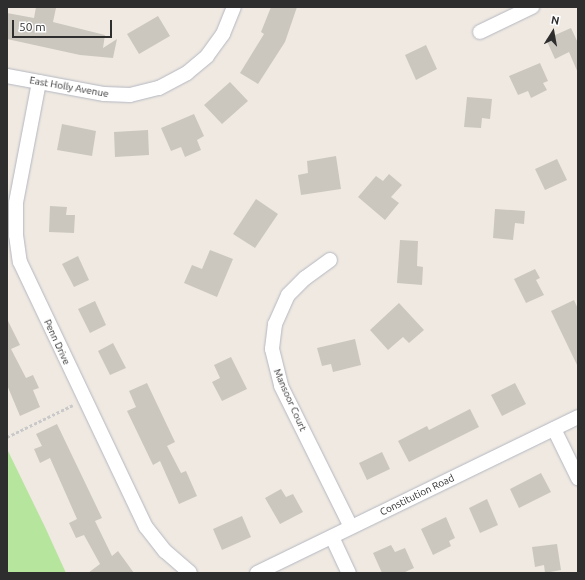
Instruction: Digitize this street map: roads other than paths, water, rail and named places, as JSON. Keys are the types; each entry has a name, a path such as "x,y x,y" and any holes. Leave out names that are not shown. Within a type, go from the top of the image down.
{"street":[{"name":"East Holly Avenue","path":"7,76 104,94 130,94 159,88 187,73 207,56 223,34 234,7"},
{"path":"480,32 532,7"},
{"name":"Penn Drive","path":"39,82 16,203 17,249 25,275 146,527 165,550 190,573"},
{"name":"Mansoor Court","path":"330,260 305,278 288,295 275,324 272,349 281,386 351,528"},
{"name":"Constitution Road","path":"257,573 578,417"},
{"path":"554,429 578,478"},
{"path":"332,537 349,573"}]}
